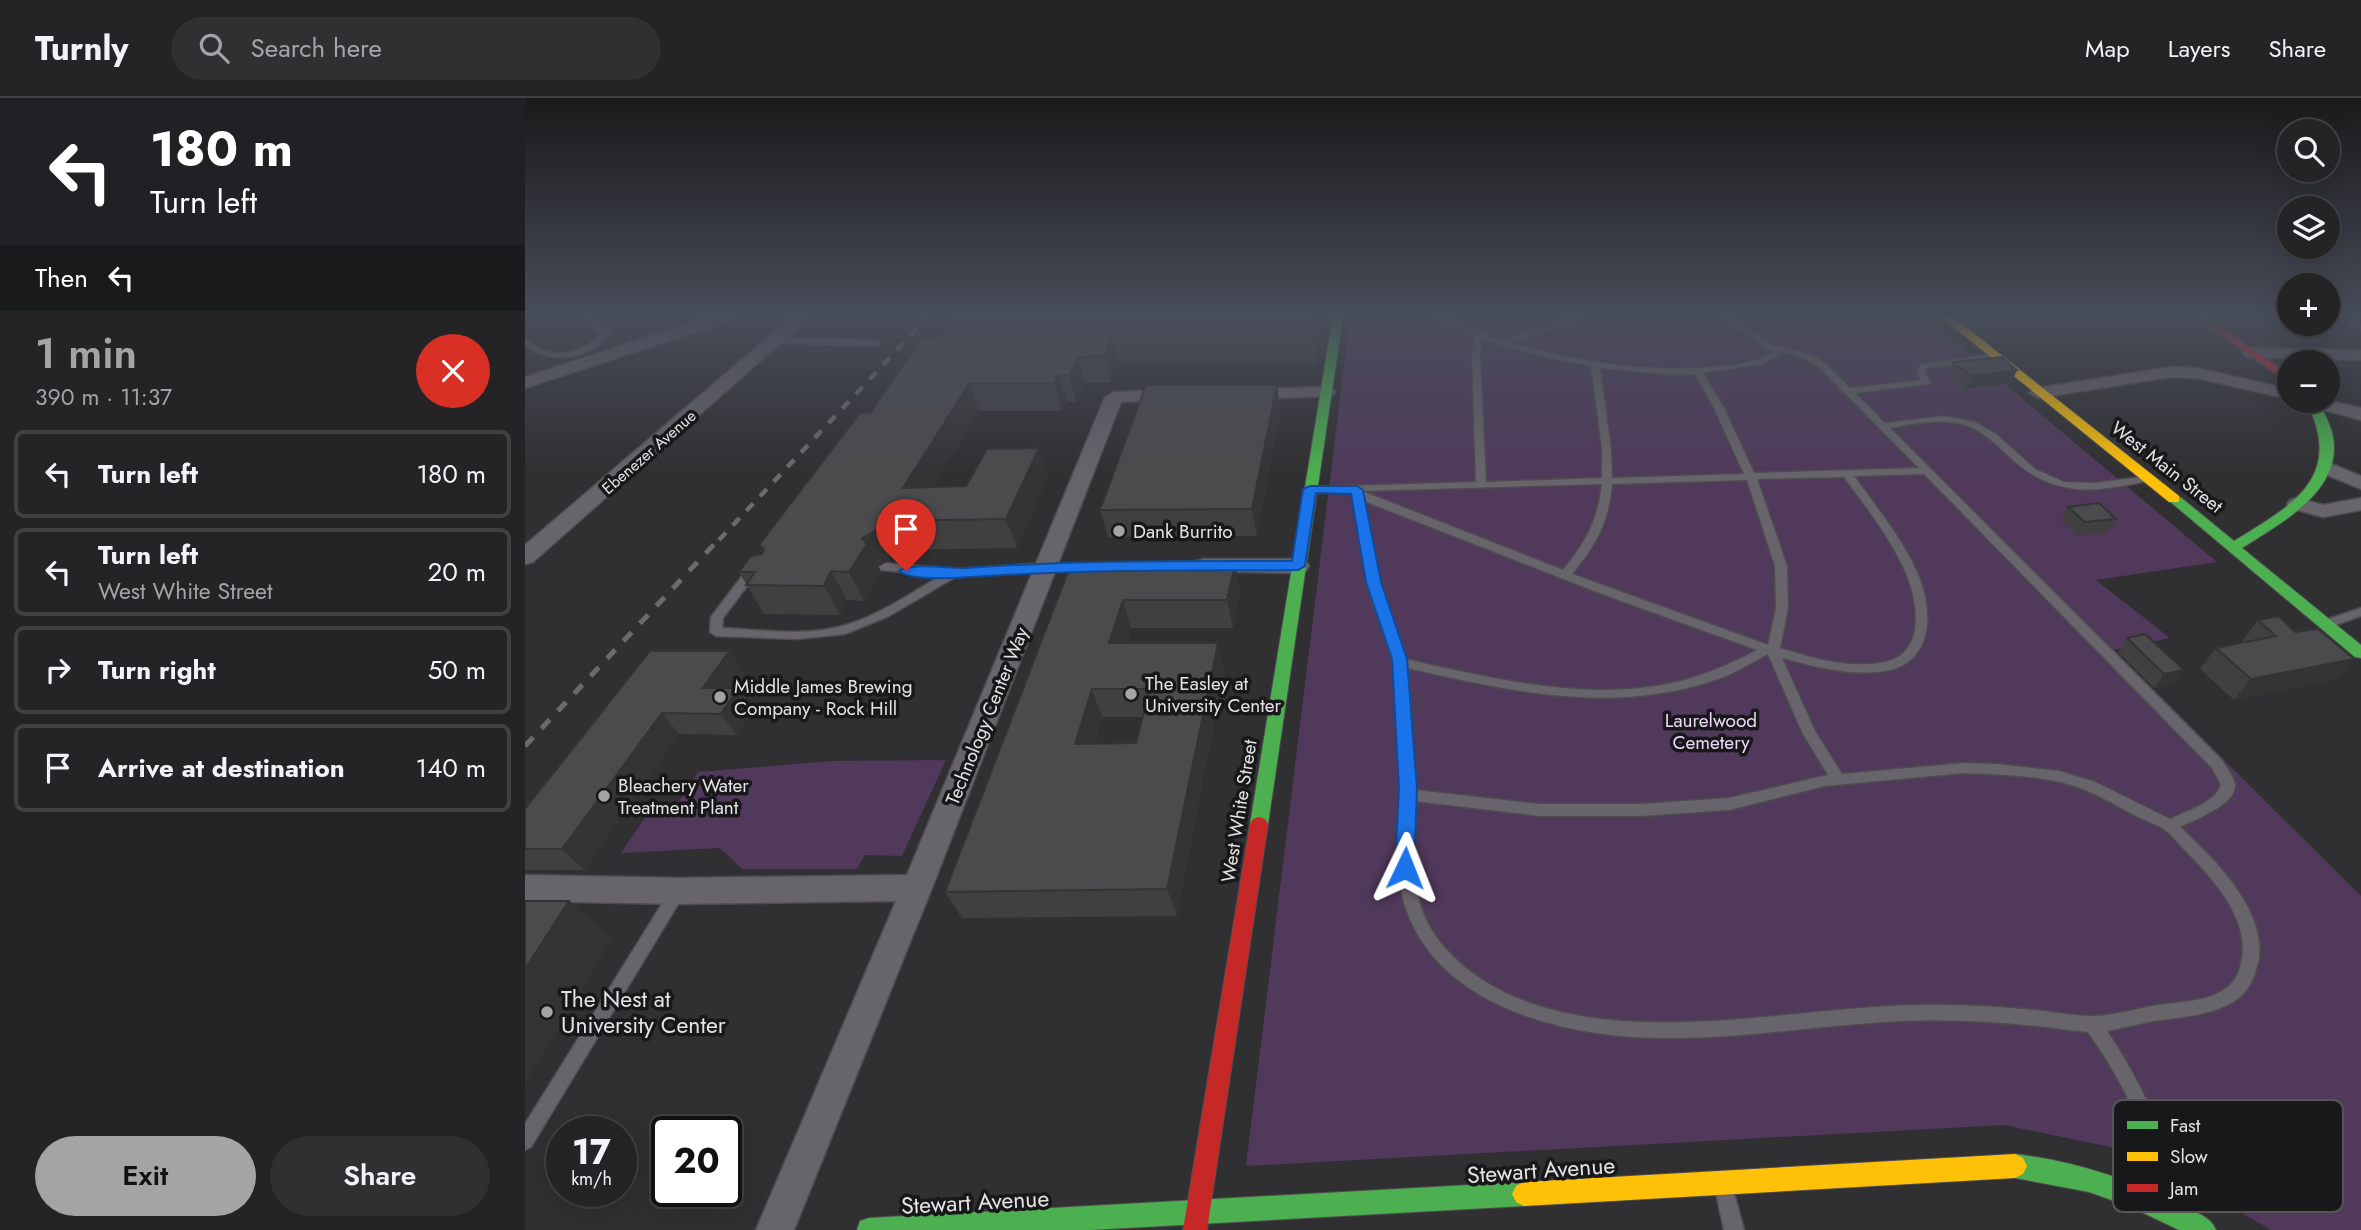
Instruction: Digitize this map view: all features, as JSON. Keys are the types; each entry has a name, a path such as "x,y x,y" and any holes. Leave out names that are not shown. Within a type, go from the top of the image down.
{"street":[{"path":"525,383 568,369"},
{"name":"Ebenezer Avenue","path":"529,550 742,369"},
{"name":"West White Street","path":"1196,1222 1330,369"},
{"name":"West Main Street","path":"2008,369 2234,547 2361,653"},
{"path":"2038,393 2171,372 2197,373 2277,391"},
{"path":"1220,394 1326,392"},
{"name":"Technology Center Way","path":"775,1230 917,888 1114,397 1194,395"},
{"path":"2340,408 2361,414"},
{"path":"2234,547 2297,504 2310,492 2327,468 2331,451 2330,438 2321,413"},
{"path":"2327,468 2361,483"},
{"path":"2297,504 2323,511 2361,504"},
{"path":"1048,566 1076,566"},
{"path":"1187,566 1298,566"},
{"path":"525,888 678,891 917,888"},
{"name":"Stewart Avenue","path":"869,1230 1196,1222 1722,1181 2017,1166 2073,1174 2113,1188"},
{"name":"Stewart Avenue","path":"2172,1212 2204,1230"}],"lane":[{"path":"1476,369 1481,486"},
{"path":"1566,574 1584,556 1599,529 1606,506 1608,482 1596,369"},
{"path":"1634,369 1698,372 1718,369"},
{"path":"1826,369 2217,764 2228,785 2227,794 2170,826"},
{"path":"1849,391 1927,382 1922,369"},
{"path":"1698,372 1718,406 1751,477 1781,566 1782,608 1770,650 1809,732 1838,780"},
{"path":"1883,426 1943,420 1961,421 1976,426 1991,434 2031,471 2065,487 2085,489 2147,478"},
{"path":"1310,489 1357,492 1929,471"},
{"path":"1357,492 1595,587 1770,650 1835,664 1879,668 1893,664 1915,647 1921,634 1922,600 1916,581 1847,474"},
{"path":"1357,492 1373,582 1400,662 1408,795 1405,868 1410,898 1432,944 1454,967 1485,990 1529,1011 1637,1030 1739,1029 1909,1013 2092,1024 2195,1008 2224,998 2244,981 2251,961 2243,915 2211,866 2170,826 2090,786 2059,776 1964,768 1838,780 1729,804 1640,810 1540,810 1408,795"},
{"path":"761,560 717,617 716,632 820,635 858,625 955,573"},
{"path":"882,571 955,573 1048,566"},
{"path":"905,600 925,572"},
{"path":"746,580 759,579"},
{"path":"2327,624 2361,612"},
{"path":"1400,662 1532,690 1600,695 1684,684 1710,677 1770,650"},
{"path":"525,1140 678,891"},
{"path":"2092,1024 2109,1047 2135,1100"},
{"path":"1722,1181 1734,1230"}],"green space":[{"name":"Laurelwood Cemetery","path":"1344,369 1987,369 2217,562 2096,580 2170,638 2113,650 2361,896 2361,1230 2271,1230 2240,1212 2343,1212 2343,1100 2113,1100 2113,1147 2004,1125 1246,1166"},
{"path":"946,760 902,856 865,855 857,869 742,869 720,848 621,853 646,816 676,806 698,772 831,761"}],"building":[{"path":"901,369 1072,369 1069,375 1059,375 1054,384 969,384 903,488 966,486 987,449 1039,448 1006,519 881,521 874,532 862,538 867,544 849,572 831,571 824,586 746,585 755,572 739,572 751,556 762,554 764,549 759,545 860,413 870,413"},
{"path":"1962,369 2017,370 1971,376"},
{"path":"1146,385 1277,385 1252,509 1100,510"},
{"path":"2099,503 2116,519 2085,522 2068,507"},
{"path":"1071,564 1235,564 1227,600 1123,600 1109,643 1218,643 1167,889 945,892","holes":["1092,689 1150,689 1136,743 1075,744"]},
{"path":"2279,616 2295,632 2318,629 2354,659 2251,679 2216,648 2276,636 2258,620"},
{"path":"2145,634 2184,670 2164,674 2127,638"},
{"path":"650,651 729,651 703,688 738,688 721,714 662,713 562,849 525,849 525,809"},
{"path":"525,901 569,901 525,969"}],"railway":[{"path":"719,540 879,369"},
{"path":"525,746 720,538"}],"traffic: fast":[{"path":"1259,824 1330,369"},
{"path":"2234,547 2286,513 2315,483 2324,466 2328,447 2318,413"},
{"path":"2174,499 2361,653"},
{"path":"2015,1166 2065,1174 2113,1188"},
{"path":"869,1230 1524,1194"},
{"path":"2169,1212 2204,1230"}],"traffic: slow":[{"path":"2011,369 2174,499"},
{"path":"1524,1194 2015,1166"}],"traffic: jam":[{"path":"2273,369 2277,371"},
{"path":"1195,1230 1259,824"}],"place":[{"name":"Dank Burrito","path":"1119,531"},
{"name":"The Easley at University Center","path":"1131,694"},
{"name":"Middle James Brewing Company - Rock Hill","path":"720,697"},
{"name":"Bleachery Water Treatment Plant","path":"604,796"},
{"name":"The Nest at University Center","path":"547,1012"}],"route":[{"path":"906,571 955,573 1048,566 1298,566 1310,489 1357,490 1373,582 1399,659 1408,788 1405,868"}]}
